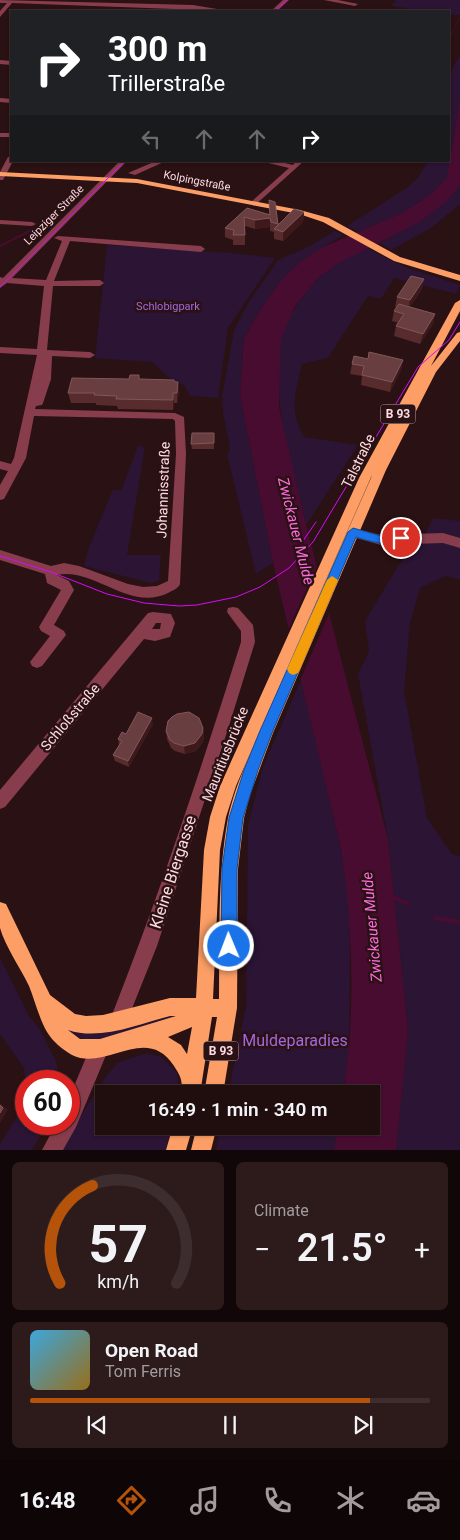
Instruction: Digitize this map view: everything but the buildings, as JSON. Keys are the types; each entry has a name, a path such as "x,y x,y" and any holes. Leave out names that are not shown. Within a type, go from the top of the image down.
{"main road":[{"name":"Kolpingstraße","path":"2,174 137,181 300,212 328,221 388,255 438,272"},
{"path":"438,272 460,274"},
{"path":"438,272 460,278"},
{"name":"Talstraße","path":"348,531 365,478 460,303"},
{"name":"Talstraße","path":"348,531 413,406 437,364 460,335"},
{"name":"B 93","path":"215,1085 228,1008 228,896 232,843 242,795 266,733 346,550 348,531"},
{"name":"Mauritiusbrücke","path":"204,1008 213,842 228,786 348,531"},
{"path":"0,910 44,1001 53,1025 63,1038 78,1048 100,1048 141,1037 180,1024 204,1008"},
{"path":"44,1001 62,1017 79,1024 95,1025 170,1007 228,1008"},
{"name":"B 93","path":"192,1085 204,1008"},
{"path":"141,1037 159,1041 173,1049 189,1085"},
{"path":"176,1150 180,1135"},
{"path":"201,1150 205,1135"}],"street":[{"path":"192,9 200,0"},
{"path":"275,10 286,0"},
{"path":"327,0 355,4 350,10"},
{"path":"0,1 209,10"},
{"path":"0,15 11,1"},
{"path":"101,10 104,4"},
{"path":"2,174 10,161"},
{"name":"Leipziger Straße","path":"2,282 123,162"},
{"path":"132,172 160,162"},
{"path":"268,162 294,167"},
{"path":"254,204 300,162"},
{"path":"0,222 32,224"},
{"path":"48,237 66,240 201,249"},
{"path":"42,352 49,283 66,240"},
{"path":"2,282 100,283"},
{"path":"0,350 90,355"},
{"path":"0,496 20,458 30,412 40,399 46,379 48,357 42,352"},
{"name":"Johannisstraße","path":"30,412 175,416 180,419 181,454 174,584 165,591 149,593 131,590 74,570 60,568 51,571"},
{"path":"0,465 15,469"},
{"path":"348,531 381,540 442,538 460,543"},
{"path":"0,555 51,571 51,579 65,585 68,590 46,626 59,635 37,662"},
{"name":"Kleine Biergasse","path":"119,1020 148,946 221,729 248,642 248,629 233,612"},
{"name":"Schloßstraße","path":"0,802 142,633"},
{"path":"80,1094 100,1048"},
{"path":"52,1150 60,1135"}],"green space":[{"path":"396,0 460,0 460,15 450,15 450,10 418,10 391,6"},
{"path":"460,57 460,100 450,160 450,83 454,65"},
{"path":"427,162 450,162 447,178 430,195 402,213 359,232 347,226 405,189 418,178"},
{"path":"460,185 460,204 431,228 391,250 379,243 412,225 442,204"},
{"path":"335,231 343,235 300,262 282,279 262,307 244,338 240,395 273,563 256,574 227,454 230,449 223,412 222,396 234,330 250,300 278,260 308,247"},
{"name":"Schlobigpark","path":"107,245 232,253 275,258 228,328 218,398 190,396 184,385 168,377 152,362 95,358"},
{"path":"367,248 402,266 460,285 456,294 394,278 381,299 368,296 328,358 302,364 296,393 295,410 299,427 304,437 358,445 306,525 284,433 278,387 278,363 281,340 286,324 312,285 335,265"},
{"path":"138,446 145,447 127,555 161,555 159,581 151,583 84,566 88,550 113,489 121,491"},
{"path":"433,518 460,521 460,580 446,576 420,588 410,623 404,691 427,818 451,853 460,857 460,1150 396,1150 408,1030 388,839 358,674 369,652 365,621 398,566 425,534"},
{"name":"Muldeparadies","path":"301,680 341,849 348,894 350,942 349,1058 344,1085 230,1085 246,1007 248,825 263,767"},
{"path":"0,958 29,1016 39,1028 57,1063 57,1070 24,1070 0,1034"},
{"path":"172,1012 174,1021 106,1040 84,1040 66,1029"},
{"path":"146,1053 161,1057 177,1073 178,1085 100,1085 117,1063"},
{"path":"95,1094 95,1135 169,1135 166,1150 61,1150 70,1135 80,1135 80,1117"},
{"path":"15,1120 15,1135 41,1135 32,1150 0,1150 0,1144"},
{"path":"219,1135 336,1135 334,1150 216,1150"}],"water":[{"name":"Zwickauer Mulde","path":"460,100 460,185 447,201 418,223 337,264 318,278 295,306 281,339 279,407 306,525 388,839 408,1030 396,1150 334,1150 336,1135 380,1135 380,1085 344,1085 350,1034 351,1003 350,940 345,878 341,849 273,563 240,395 244,338 262,307 282,279 300,262 321,248 402,213 430,195 447,178"}],"pier":[{"path":"319,562 331,609 299,683 287,632"}],"waterway":[{"path":"450,36 460,17"},
{"path":"0,246 43,224 65,209"},
{"path":"391,896 408,904"},
{"path":"435,918 460,922"}],"tram line":[{"path":"276,10 287,0"},
{"path":"0,287 124,162"},
{"path":"0,556 51,572 107,594 144,603 179,606 197,605 236,597 260,587 289,568 313,542 418,367 449,340 460,322"},
{"path":"296,551 316,522"}],"slow traffic":[{"path":"293,669 332,580"}],"route":[{"path":"229,946 228,896 236,818 242,795 266,733 353,532 381,540 401,538"}]}
